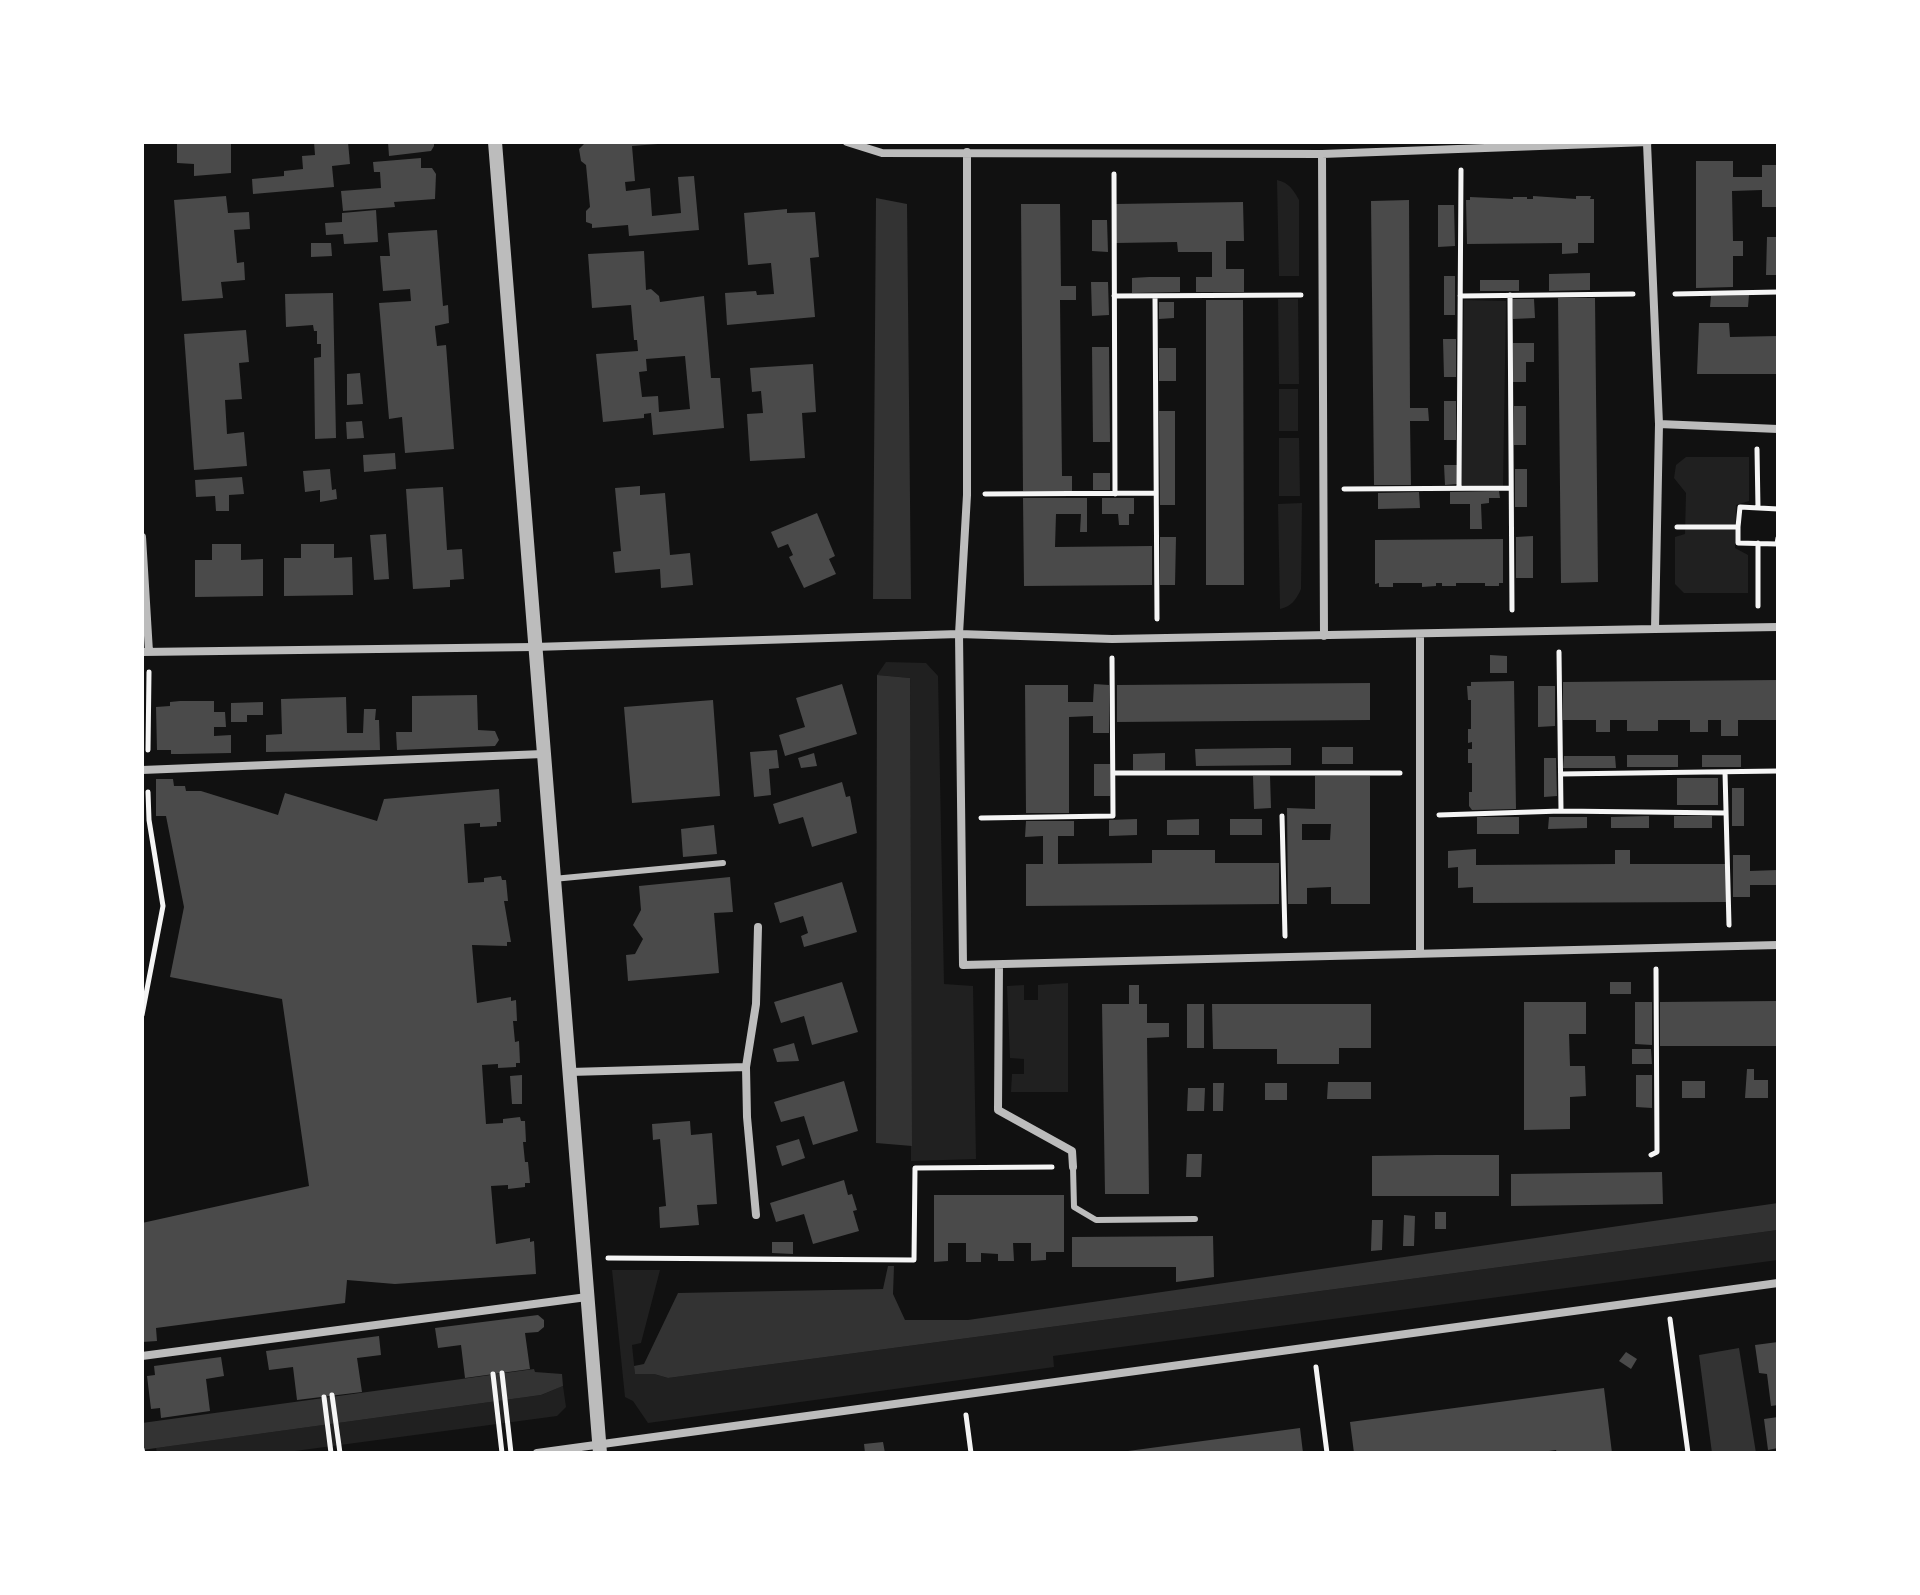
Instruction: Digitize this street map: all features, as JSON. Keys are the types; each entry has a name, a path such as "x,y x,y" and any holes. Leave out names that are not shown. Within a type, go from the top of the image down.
{"street":[{"path":"495,142 600,1449"},
{"path":"847,142 882,153 1322,154 1422,146 1461,149 1648,143 1659,424 1655,629"},
{"path":"967,152 967,495 959,634 963,965 1778,945"},
{"path":"1322,154 1324,636"},
{"path":"1659,424 1778,429"},
{"path":"142,537 146,652 534,647 959,634 1157,639 1778,627"},
{"path":"1420,634 1420,953"},
{"path":"145,770 543,754"},
{"path":"756,1215 746,1067 756,1004 758,927"},
{"path":"999,965 998,1110 1072,1151 1073,1167"},
{"path":"570,1072 746,1067"},
{"path":"537,1453 600,1449 964,1394 1778,1283"},
{"path":"142,1356 587,1297"}],"lane":[{"path":"553,879 723,863"},
{"path":"1073,1167 1074,1207 1096,1220 1195,1219"}],"path":[{"path":"1459,488 1461,149"},
{"path":"1114,153 1115,494"},
{"path":"1460,296 1778,292"},
{"path":"1114,296 1323,295"},
{"path":"1510,295 1512,632"},
{"path":"1155,296 1157,639"},
{"path":"1757,429 1758,508"},
{"path":"1324,489 1511,488"},
{"path":"967,495 1156,493"},
{"path":"1778,509 1740,507 1738,543 1777,544 1778,538"},
{"path":"1675,515 1675,527 1738,527"},
{"path":"1758,543 1758,628"},
{"path":"1559,631 1561,811"},
{"path":"960,818 1113,816 1112,639"},
{"path":"142,1015 145,980 163,906 149,820 145,770 146,652"},
{"path":"1561,774 1778,771"},
{"path":"1725,772 1730,946"},
{"path":"1113,773 1420,773"},
{"path":"1419,816 1561,811 1726,813"},
{"path":"1282,816 1285,957"},
{"path":"1651,1155 1657,1152 1655,948"},
{"path":"584,1258 914,1260 915,1168 1073,1167"},
{"path":"1668,1298 1688,1453"},
{"path":"1313,1347 1327,1453"},
{"path":"502,1373 511,1453"},
{"path":"493,1374 502,1453"},
{"path":"964,1394 971,1453"},
{"path":"332,1395 340,1453"},
{"path":"324,1397 331,1453"}],"shaded area":[{"path":"1277,180 1290,187 1299,200 1299,276 1279,276"},
{"path":"876,198 907,204 911,599 873,599"},
{"path":"1278,299 1298,299 1299,384 1279,384"},
{"path":"1464,300 1506,301 1503,486 1461,485"},
{"path":"1279,389 1298,389 1298,431 1279,431"},
{"path":"1279,438 1299,438 1300,496 1279,496"},
{"path":"1686,457 1749,457 1749,501 1736,505 1735,548 1748,555 1748,593 1684,593 1675,584 1675,537 1685,534 1686,493 1674,478 1676,465"},
{"path":"1302,503 1301,589 1293,602 1280,609 1278,504"},
{"path":"886,662 926,663 938,676 944,984 973,986 976,1159 911,1161 910,678 877,675"},
{"path":"877,675 910,678 912,1146 876,1143"},
{"path":"1068,983 1068,1092 1011,1092 1012,1074 1024,1074 1024,1059 1010,1058 1007,986 1024,985 1024,1000 1038,1000 1038,985"},
{"path":"1778,1203 1778,1230 668,1378 635,1374 634,1366 644,1364 678,1293 883,1289 888,1266 894,1266 893,1294 905,1320 968,1320"},
{"path":"1778,1230 1778,1260 1053,1356 1054,1367 648,1423 633,1401 625,1397 612,1270 660,1270 641,1343 632,1345 635,1374 668,1378"},
{"path":"1739,1348 1756,1453 1712,1453 1699,1355"},
{"path":"534,1369 535,1372 562,1374 563,1386 541,1395 142,1450 142,1423"},
{"path":"563,1386 566,1407 557,1416 280,1453 157,1453 156,1448 541,1395"}],"building":[{"path":"177,142 231,142 231,173 194,176 194,164 177,163"},
{"path":"314,142 348,142 350,164 332,166 334,187 253,194 252,179 284,176 284,171 303,169 302,156 315,155"},
{"path":"388,142 434,142 434,146 431,151 389,156"},
{"path":"657,142 632,146 635,181 625,182 626,191 650,188 652,216 681,213 678,177 694,176 699,230 629,236 628,225 592,228 592,224 586,222 586,211 590,207 586,165 581,161 579,149 584,144"},
{"path":"421,158 421,168 432,168 436,174 435,199 394,202 395,207 343,211 341,191 381,188 380,172 374,172 373,162"},
{"path":"1696,161 1733,161 1733,177 1762,177 1762,165 1778,165 1778,207 1762,207 1762,190 1732,191 1733,241 1743,241 1743,256 1733,256 1733,287 1696,288"},
{"path":"226,196 228,213 249,212 250,229 234,230 237,263 244,262 245,280 221,282 223,298 182,301 174,200"},
{"path":"1533,196 1576,199 1576,196 1591,196 1590,199 1594,199 1594,243 1578,243 1578,253 1562,254 1562,243 1467,244 1466,200 1470,197 1533,199"},
{"path":"1409,200 1410,408 1428,408 1429,421 1410,421 1411,485 1374,485 1371,201"},
{"path":"1243,202 1244,241 1226,241 1226,269 1244,269 1244,292 1196,292 1196,277 1212,277 1212,252 1178,252 1177,242 1116,243 1115,204"},
{"path":"1021,204 1060,204 1061,286 1076,286 1076,300 1060,300 1062,476 1072,476 1072,491 1023,491"},
{"path":"1438,205 1454,205 1455,246 1438,247"},
{"path":"787,209 787,213 815,212 819,257 810,258 815,317 727,325 725,293 756,291 757,295 774,294 771,263 748,265 744,213"},
{"path":"376,210 378,242 344,244 343,234 326,235 325,223 342,222 342,213"},
{"path":"1092,220 1107,220 1108,252 1092,251"},
{"path":"437,230 443,306 448,305 449,323 435,328 437,346 446,345 454,449 405,453 402,417 389,419 379,303 411,301 410,289 383,291 380,256 390,256 388,233"},
{"path":"1767,237 1778,237 1778,275 1766,275"},
{"path":"311,243 331,243 332,256 311,257"},
{"path":"644,251 646,290 651,289 659,296 660,302 704,296 711,378 720,378 724,428 653,435 651,413 644,414 644,418 603,422 596,354 638,351 631,305 592,308 588,254","holes":["685,356 690,409 659,412 658,396 642,397 639,372 647,371 646,359"]},
{"path":"1590,273 1590,290 1549,291 1549,274"},
{"path":"1444,276 1455,276 1455,315 1444,315"},
{"path":"1180,277 1180,292 1132,293 1132,278"},
{"path":"1480,280 1519,280 1519,291 1480,291"},
{"path":"1091,282 1108,282 1109,315 1092,316"},
{"path":"333,293 336,438 315,439 314,358 321,357 321,344 317,344 317,331 314,331 313,325 286,327 285,294"},
{"path":"1749,295 1748,307 1710,307 1711,296"},
{"path":"1558,298 1595,298 1598,582 1561,583"},
{"path":"1512,299 1534,299 1535,318 1513,319"},
{"path":"1206,300 1243,300 1244,585 1206,585"},
{"path":"1159,302 1174,302 1174,318 1159,319"},
{"path":"1699,323 1729,323 1730,337 1778,336 1778,374 1697,374"},
{"path":"246,330 249,362 239,363 242,399 225,400 227,434 244,432 247,466 194,470 184,334"},
{"path":"1443,339 1456,339 1456,377 1444,377"},
{"path":"1513,343 1534,343 1534,362 1526,362 1526,382 1513,382"},
{"path":"1092,347 1109,347 1110,442 1093,442"},
{"path":"1159,348 1176,348 1176,381 1159,381"},
{"path":"813,364 816,412 802,413 805,458 750,461 747,414 763,413 761,391 752,392 750,368"},
{"path":"360,373 363,404 347,405 347,374"},
{"path":"1444,401 1456,401 1456,440 1444,440"},
{"path":"1514,406 1526,406 1526,445 1514,445"},
{"path":"1159,411 1175,411 1175,505 1160,505"},
{"path":"362,421 364,438 347,439 346,422"},
{"path":"395,453 396,469 364,472 363,455"},
{"path":"1444,465 1457,465 1457,484 1445,485"},
{"path":"330,469 332,490 336,489 337,499 320,502 320,490 305,492 303,471"},
{"path":"1515,469 1527,469 1527,507 1515,507"},
{"path":"1093,473 1110,473 1110,490 1093,490"},
{"path":"242,477 244,494 229,495 229,511 216,511 215,496 196,497 195,480"},
{"path":"640,486 640,495 665,493 670,555 690,553 693,585 661,588 660,569 615,573 613,552 621,551 615,488"},
{"path":"443,487 447,550 462,549 464,579 450,580 450,587 413,589 406,489"},
{"path":"1499,491 1500,498 1489,498 1489,503 1481,504 1482,529 1470,529 1470,504 1450,504 1450,492"},
{"path":"1419,492 1420,508 1378,509 1378,493"},
{"path":"1023,498 1087,498 1087,532 1080,532 1081,514 1056,514 1055,547 1152,546 1152,585 1024,586"},
{"path":"1102,498 1134,498 1134,514 1129,514 1129,525 1119,525 1118,514 1102,514"},
{"path":"817,513 835,556 829,559 836,574 804,588 789,557 793,555 788,544 778,548 771,532"},
{"path":"386,534 389,579 374,580 370,535"},
{"path":"1533,536 1533,578 1516,578 1516,537"},
{"path":"1160,537 1176,537 1175,585 1160,585"},
{"path":"1503,539 1503,583 1499,586 1456,583 1456,586 1442,586 1442,583 1436,583 1436,586 1422,587 1422,583 1393,583 1393,587 1379,587 1379,583 1375,584 1375,540"},
{"path":"212,544 241,544 241,560 263,559 263,596 195,597 195,560 212,560"},
{"path":"301,544 334,544 334,558 352,557 353,595 284,596 284,558 301,558"},
{"path":"1490,655 1507,656 1507,673 1490,673"},
{"path":"1778,680 1778,720 1738,720 1738,736 1721,736 1721,720 1708,720 1708,732 1690,732 1690,720 1658,720 1658,731 1627,731 1627,720 1610,720 1610,732 1596,732 1596,720 1563,720 1563,682"},
{"path":"1514,681 1516,809 1472,810 1469,792 1472,792 1472,763 1468,763 1468,749 1472,749 1472,742 1468,743 1471,700 1468,700 1467,686 1471,686 1471,682"},
{"path":"1370,683 1370,720 1117,722 1117,685"},
{"path":"842,684 857,734 785,756 779,735 805,727 796,698"},
{"path":"1094,684 1109,685 1109,733 1093,733 1093,716 1069,717 1069,813 1026,813 1025,685 1068,685 1068,702 1093,702"},
{"path":"1538,686 1555,686 1555,726 1538,727"},
{"path":"477,695 478,730 495,731 499,740 495,746 397,750 396,732 412,732 412,696"},
{"path":"346,697 347,733 363,733 364,709 376,709 380,750 266,752 266,735 282,734 281,699"},
{"path":"713,700 720,796 632,803 624,707"},
{"path":"214,701 214,712 225,712 226,727 214,727 214,736 231,735 231,753 171,754 171,750 157,750 156,707 170,706 170,702"},
{"path":"263,702 263,715 247,715 247,722 231,722 231,703"},
{"path":"1322,747 1353,747 1353,764 1322,764"},
{"path":"1291,748 1291,765 1196,766 1195,749"},
{"path":"777,750 779,768 769,769 771,795 754,797 750,752"},
{"path":"814,753 817,766 801,768 798,758"},
{"path":"1165,753 1165,770 1133,770 1133,754"},
{"path":"1627,755 1678,755 1678,767 1627,767"},
{"path":"1702,755 1741,755 1741,767 1702,767"},
{"path":"1564,756 1615,756 1616,768 1563,768"},
{"path":"1544,758 1556,758 1557,796 1544,797"},
{"path":"1094,764 1110,764 1110,796 1094,796"},
{"path":"1253,776 1270,776 1271,808 1254,809"},
{"path":"1315,776 1370,776 1370,904 1331,904 1331,887 1307,888 1307,904 1288,904 1287,808 1315,809","holes":["1302,824 1331,824 1330,840 1302,840"]},
{"path":"1677,778 1718,778 1718,805 1677,805"},
{"path":"156,779 173,779 174,786 185,786 186,791 201,791 278,815 285,793 377,821 384,799 499,789 501,822 497,822 497,826 464,824 468,883 501,876 502,880 506,880 508,901 504,901 511,942 507,942 507,946 472,945 477,1003 511,997 511,1001 516,1000 517,1021 513,1021 515,1042 519,1041 520,1063 516,1063 516,1067 498,1068 498,1064 482,1065 486,1124 503,1123 503,1119 520,1117 521,1121 525,1121 526,1142 523,1142 530,1183 525,1183 525,1187 508,1189 508,1185 491,1186 496,1244 530,1238 530,1242 534,1241 536,1274 395,1284 347,1280 345,1303 156,1328 157,1341 142,1342 142,1223 309,1186 282,999 170,977 184,907 166,816 156,816"},
{"path":"842,782 846,797 850,796 857,833 812,847 803,817 779,824 773,804"},
{"path":"1732,788 1744,788 1744,826 1732,826"},
{"path":"1649,816 1649,828 1611,828 1611,817"},
{"path":"1674,816 1712,816 1712,828 1674,828"},
{"path":"1477,817 1519,817 1519,834 1477,834"},
{"path":"1549,817 1587,817 1587,828 1548,829"},
{"path":"1137,819 1137,835 1109,836 1109,820"},
{"path":"1199,819 1199,835 1167,835 1167,820"},
{"path":"1230,819 1262,819 1262,835 1230,835"},
{"path":"1026,821 1074,821 1074,836 1058,836 1058,864 1152,863 1152,850 1215,850 1215,863 1279,863 1279,904 1026,906 1026,864 1043,864 1043,836 1025,837"},
{"path":"714,825 717,854 683,857 681,829"},
{"path":"1476,849 1476,865 1615,864 1615,850 1630,850 1630,864 1726,864 1726,902 1473,903 1473,887 1458,888 1458,867 1448,868 1448,851"},
{"path":"1733,855 1750,855 1750,871 1778,870 1778,885 1750,885 1750,897 1733,897"},
{"path":"730,877 733,912 714,913 719,973 628,981 626,955 635,954 643,939 633,925 641,910 639,886"},
{"path":"842,882 857,932 804,947 801,936 808,933 803,916 780,923 774,903"},
{"path":"842,982 858,1032 812,1045 804,1016 781,1023 774,1002"},
{"path":"1610,982 1631,982 1631,994 1610,994"},
{"path":"1129,985 1139,985 1139,1004 1147,1004 1147,1023 1169,1023 1169,1037 1147,1038 1149,1194 1105,1194 1102,1004 1129,1004"},
{"path":"1778,1001 1778,1046 1660,1046 1660,1002"},
{"path":"1524,1002 1586,1002 1586,1034 1569,1034 1570,1066 1585,1066 1586,1096 1570,1097 1570,1129 1524,1130"},
{"path":"1635,1002 1652,1002 1652,1045 1635,1044"},
{"path":"1187,1004 1204,1004 1204,1048 1187,1048"},
{"path":"1212,1004 1371,1004 1371,1048 1339,1048 1339,1064 1277,1064 1277,1049 1213,1049"},
{"path":"794,1043 799,1061 777,1062 773,1049"},
{"path":"1632,1049 1651,1049 1652,1064 1632,1064"},
{"path":"1747,1069 1754,1069 1754,1080 1768,1080 1768,1098 1745,1098"},
{"path":"522,1075 522,1104 512,1104 510,1076"},
{"path":"1636,1075 1652,1075 1652,1108 1636,1107"},
{"path":"844,1081 858,1131 813,1145 804,1116 781,1122 774,1102"},
{"path":"1682,1081 1705,1081 1705,1098 1682,1098"},
{"path":"1328,1082 1371,1082 1371,1099 1327,1099"},
{"path":"1213,1083 1224,1083 1223,1111 1213,1111"},
{"path":"1265,1083 1287,1083 1287,1100 1265,1100"},
{"path":"1188,1088 1205,1088 1204,1111 1187,1111"},
{"path":"690,1121 691,1135 712,1133 717,1204 697,1205 699,1225 660,1228 659,1207 666,1206 660,1139 653,1140 652,1124"},
{"path":"799,1139 805,1158 782,1166 776,1146"},
{"path":"1187,1154 1202,1154 1201,1177 1186,1177"},
{"path":"1499,1155 1499,1196 1372,1196 1372,1156"},
{"path":"1662,1172 1663,1204 1511,1206 1511,1174"},
{"path":"844,1180 857,1210 853,1211 859,1231 813,1244 804,1214 776,1222 770,1203"},
{"path":"934,1195 1064,1195 1064,1252 1046,1252 1046,1260 1031,1261 1031,1243 1013,1243 1014,1261 998,1261 998,1254 981,1253 981,1262 966,1262 966,1243 948,1243 948,1261 934,1262"},
{"path":"1435,1212 1446,1212 1446,1229 1435,1229"},
{"path":"1404,1215 1415,1216 1414,1246 1403,1246"},
{"path":"1372,1220 1383,1220 1382,1250 1371,1251"},
{"path":"1213,1236 1214,1277 1176,1282 1176,1267 1072,1267 1072,1237"},
{"path":"772,1242 793,1242 793,1254 772,1253"},
{"path":"538,1315 544,1320 544,1327 538,1332 525,1333 530,1369 465,1378 461,1345 438,1348 435,1328"},
{"path":"379,1336 381,1355 357,1358 362,1392 297,1400 293,1367 269,1370 266,1351"},
{"path":"1778,1342 1778,1405 1771,1406 1767,1374 1759,1373 1755,1345"},
{"path":"1626,1352 1637,1359 1631,1369 1619,1361"},
{"path":"221,1357 224,1376 206,1379 210,1411 161,1418 160,1408 151,1409 147,1376 155,1375 154,1366"},
{"path":"1604,1388 1612,1453 1557,1453 1556,1450 1535,1453 1354,1453 1350,1422"},
{"path":"1778,1417 1778,1448 1768,1450 1764,1419"},
{"path":"1300,1428 1303,1453 1128,1451"},
{"path":"883,1442 885,1453 865,1453 864,1444"}]}
